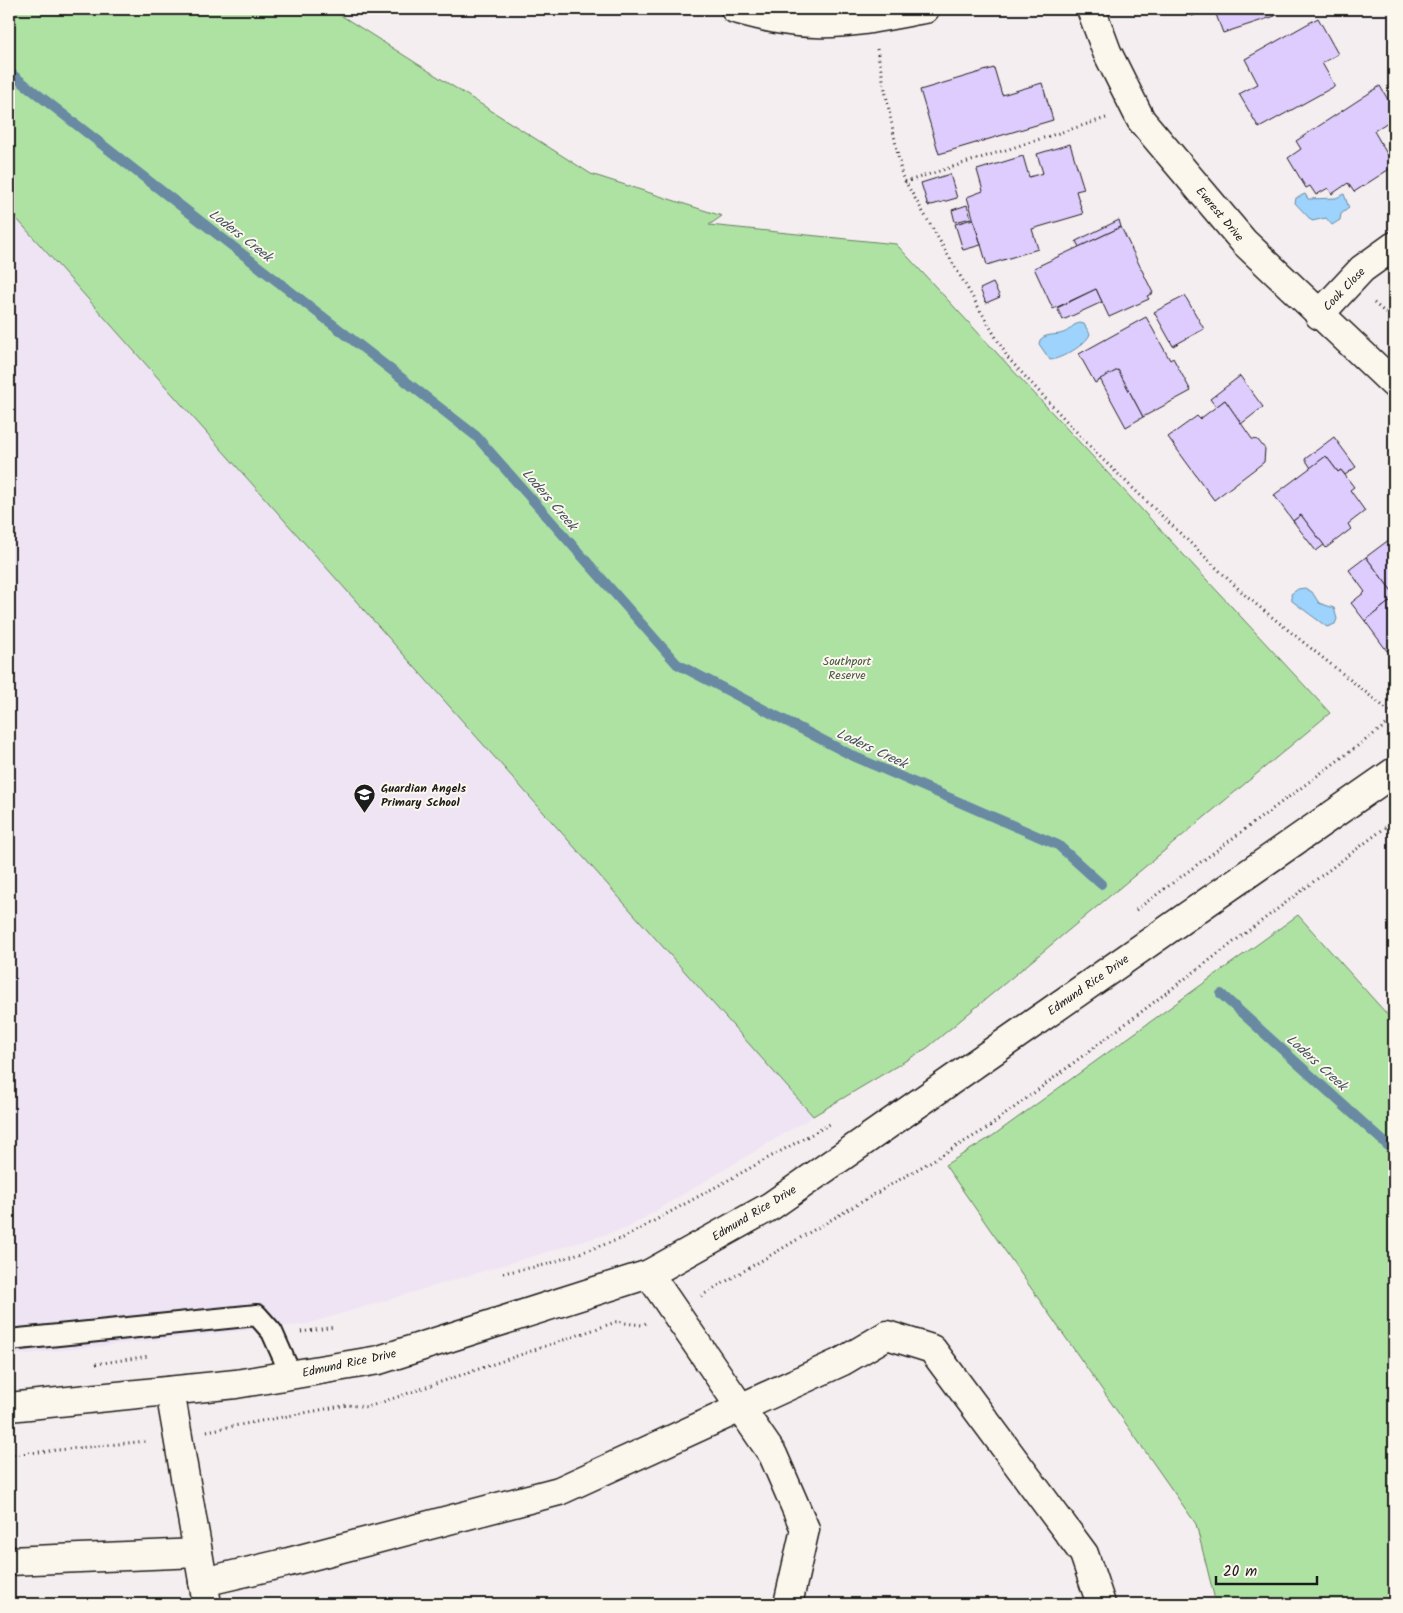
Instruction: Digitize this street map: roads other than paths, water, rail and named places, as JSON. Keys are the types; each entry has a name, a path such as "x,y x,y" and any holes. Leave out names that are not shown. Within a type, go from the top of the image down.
{"street":[{"path":"735,9 777,20 816,24 871,18 925,9"},
{"name":"Everest Drive","path":"1091,9 1107,52 1141,120 1244,242 1319,316 1355,345 1394,384"},
{"name":"Cook Close","path":"1319,316 1362,269 1394,246"},
{"name":"Edmund Rice Drive","path":"9,1407 236,1384 379,1360 649,1274 771,1206 1394,772"},
{"path":"649,1274 774,1455 805,1529 788,1604"},
{"path":"170,1391 205,1593 285,1563 560,1491 843,1361 887,1335 932,1349 1084,1554 1101,1604"},
{"path":"9,1561 198,1553"}],"lane":[{"path":"9,1340 257,1315 272,1332 291,1375"}],"water":[{"path":"1305,194 1308,199 1336,198 1344,194 1349,208 1341,214 1340,220 1332,225 1326,218 1312,221 1295,203 1296,198"},
{"path":"1080,323 1084,324 1090,334 1084,343 1073,351 1050,360 1039,344 1040,340 1045,336 1065,332"},
{"path":"1305,588 1312,592 1319,603 1334,608 1337,619 1335,624 1327,627 1292,601 1291,594 1298,589"}],"waterway":[{"name":"Loders Creek","path":"9,72 476,436 677,664 853,756 1058,845 1101,884"},
{"name":"Loders Creek","path":"1221,994 1394,1151"}],"place":[{"name":"Guardian Angels Primary School","path":"365,814"}],"park label":[{"name":"Southport Reserve","path":"847,668"}]}
